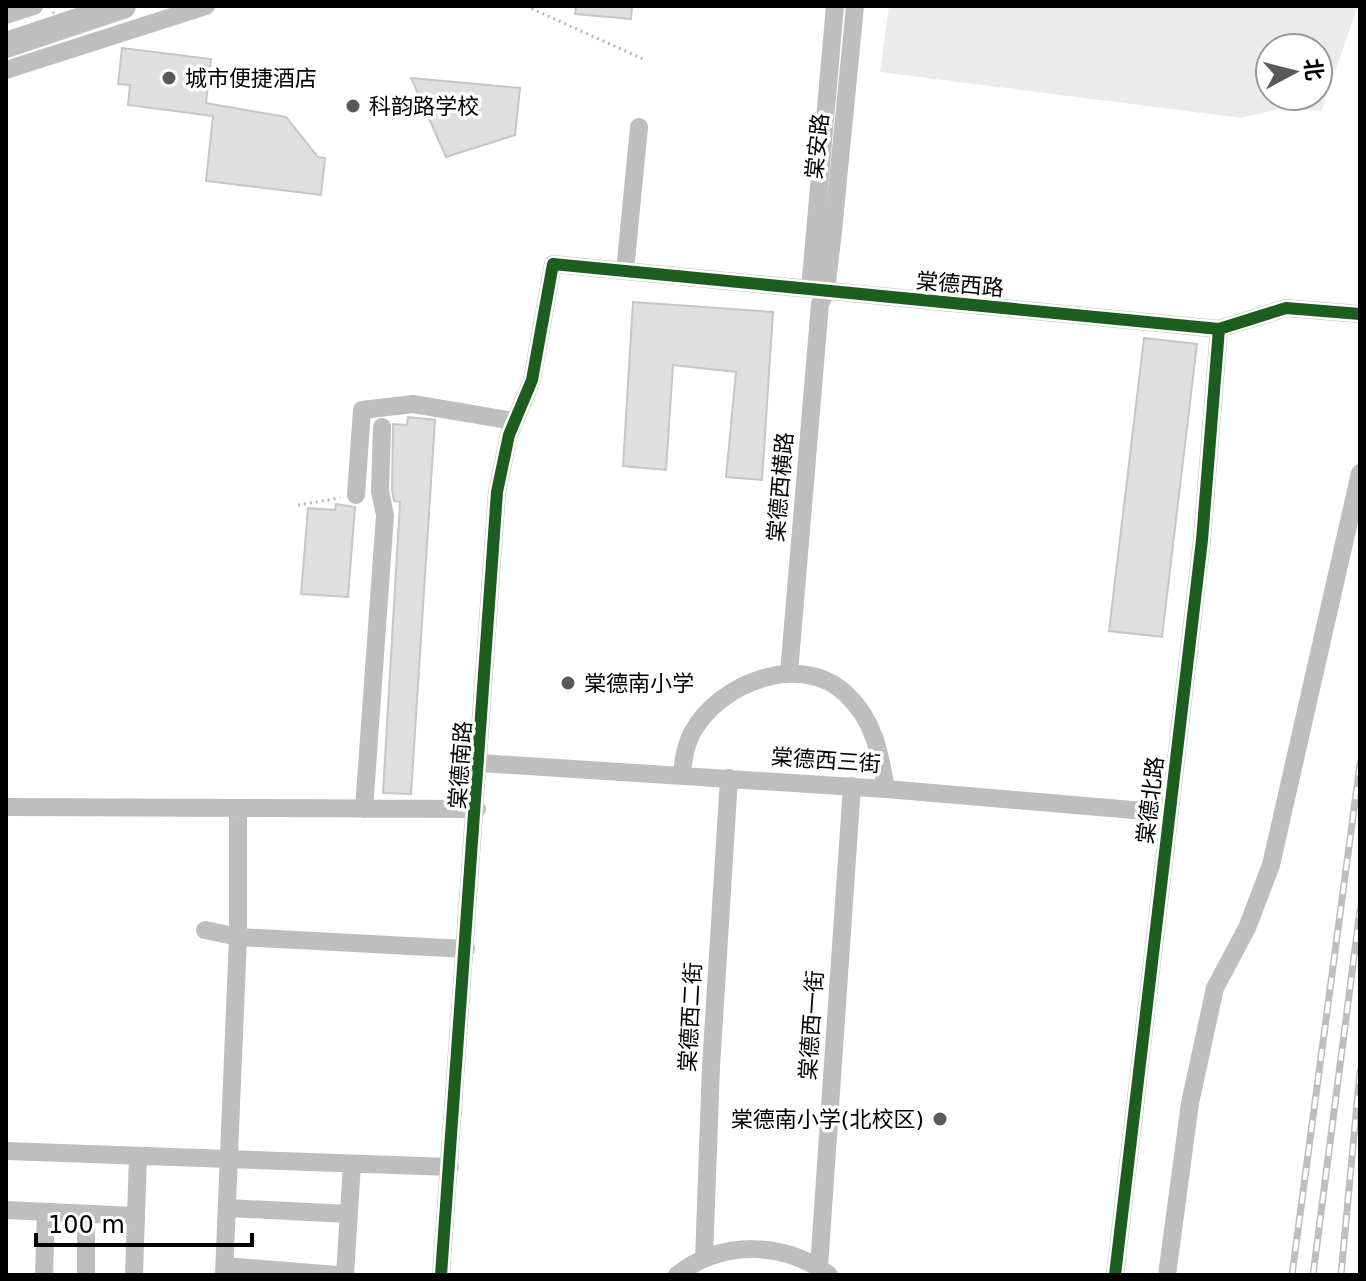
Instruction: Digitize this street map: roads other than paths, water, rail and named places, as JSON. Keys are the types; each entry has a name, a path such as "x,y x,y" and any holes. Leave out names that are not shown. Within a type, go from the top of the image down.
{"street":[{"path":"6,15 34,6"},
{"path":"6,70 181,11 206,6"},
{"name":"棠安路","path":"818,295 835,6"},
{"name":"棠安路","path":"818,295 855,6"},
{"path":"625,271 639,127"},
{"name":"棠德西路","path":"553,264 818,295 1219,329 1286,308 1360,314"},
{"name":"棠德南路","path":"441,1275 477,809 497,492 514,421 532,380 553,264"},
{"name":"棠德西横路","path":"789,673 818,295"},
{"name":"棠德北路","path":"1115,1275 1202,540 1219,329"},
{"path":"356,495 362,410 413,404 514,421"},
{"path":"364,809 385,515 380,491 382,427"},
{"path":"1167,1275 1190,1103 1215,988 1247,928 1271,865 1360,473"},
{"path":"682,775 693,732 707,713 740,688 789,673 805,674 830,682 855,704 876,737 886,789"},
{"name":"棠德西三街","path":"480,763 852,786 1168,813"},
{"name":"棠德西二街","path":"704,1259 711,1067 729,778"},
{"name":"棠德西一街","path":"824,1271 852,786"},
{"path":"6,807 477,809"},
{"path":"238,808 238,937 225,1270 337,1275"},
{"path":"205,930 238,937 466,949"},
{"path":"6,1151 450,1167"},
{"path":"134,1275 138,1156"},
{"path":"345,1275 352,1164"},
{"path":"228,1208 349,1214"},
{"path":"6,1210 136,1216"},
{"path":"44,1275 46,1212"},
{"path":"86,1214 86,1275"},
{"path":"677,1275 723,1252 762,1249 782,1252 824,1271"}],"waterway":[{"path":"6,45 123,6"}],"railway":[{"path":"1292,1275 1360,764"},
{"path":"1313,1275 1360,910"},
{"path":"1341,1275 1360,1071"}],"place":[{"name":"城市便捷酒店","path":"169,78"},
{"name":"科韵路学校","path":"353,106"},
{"name":"棠德南小学","path":"568,683"},
{"name":"棠德南小学(北校区)","path":"940,1119"}]}
